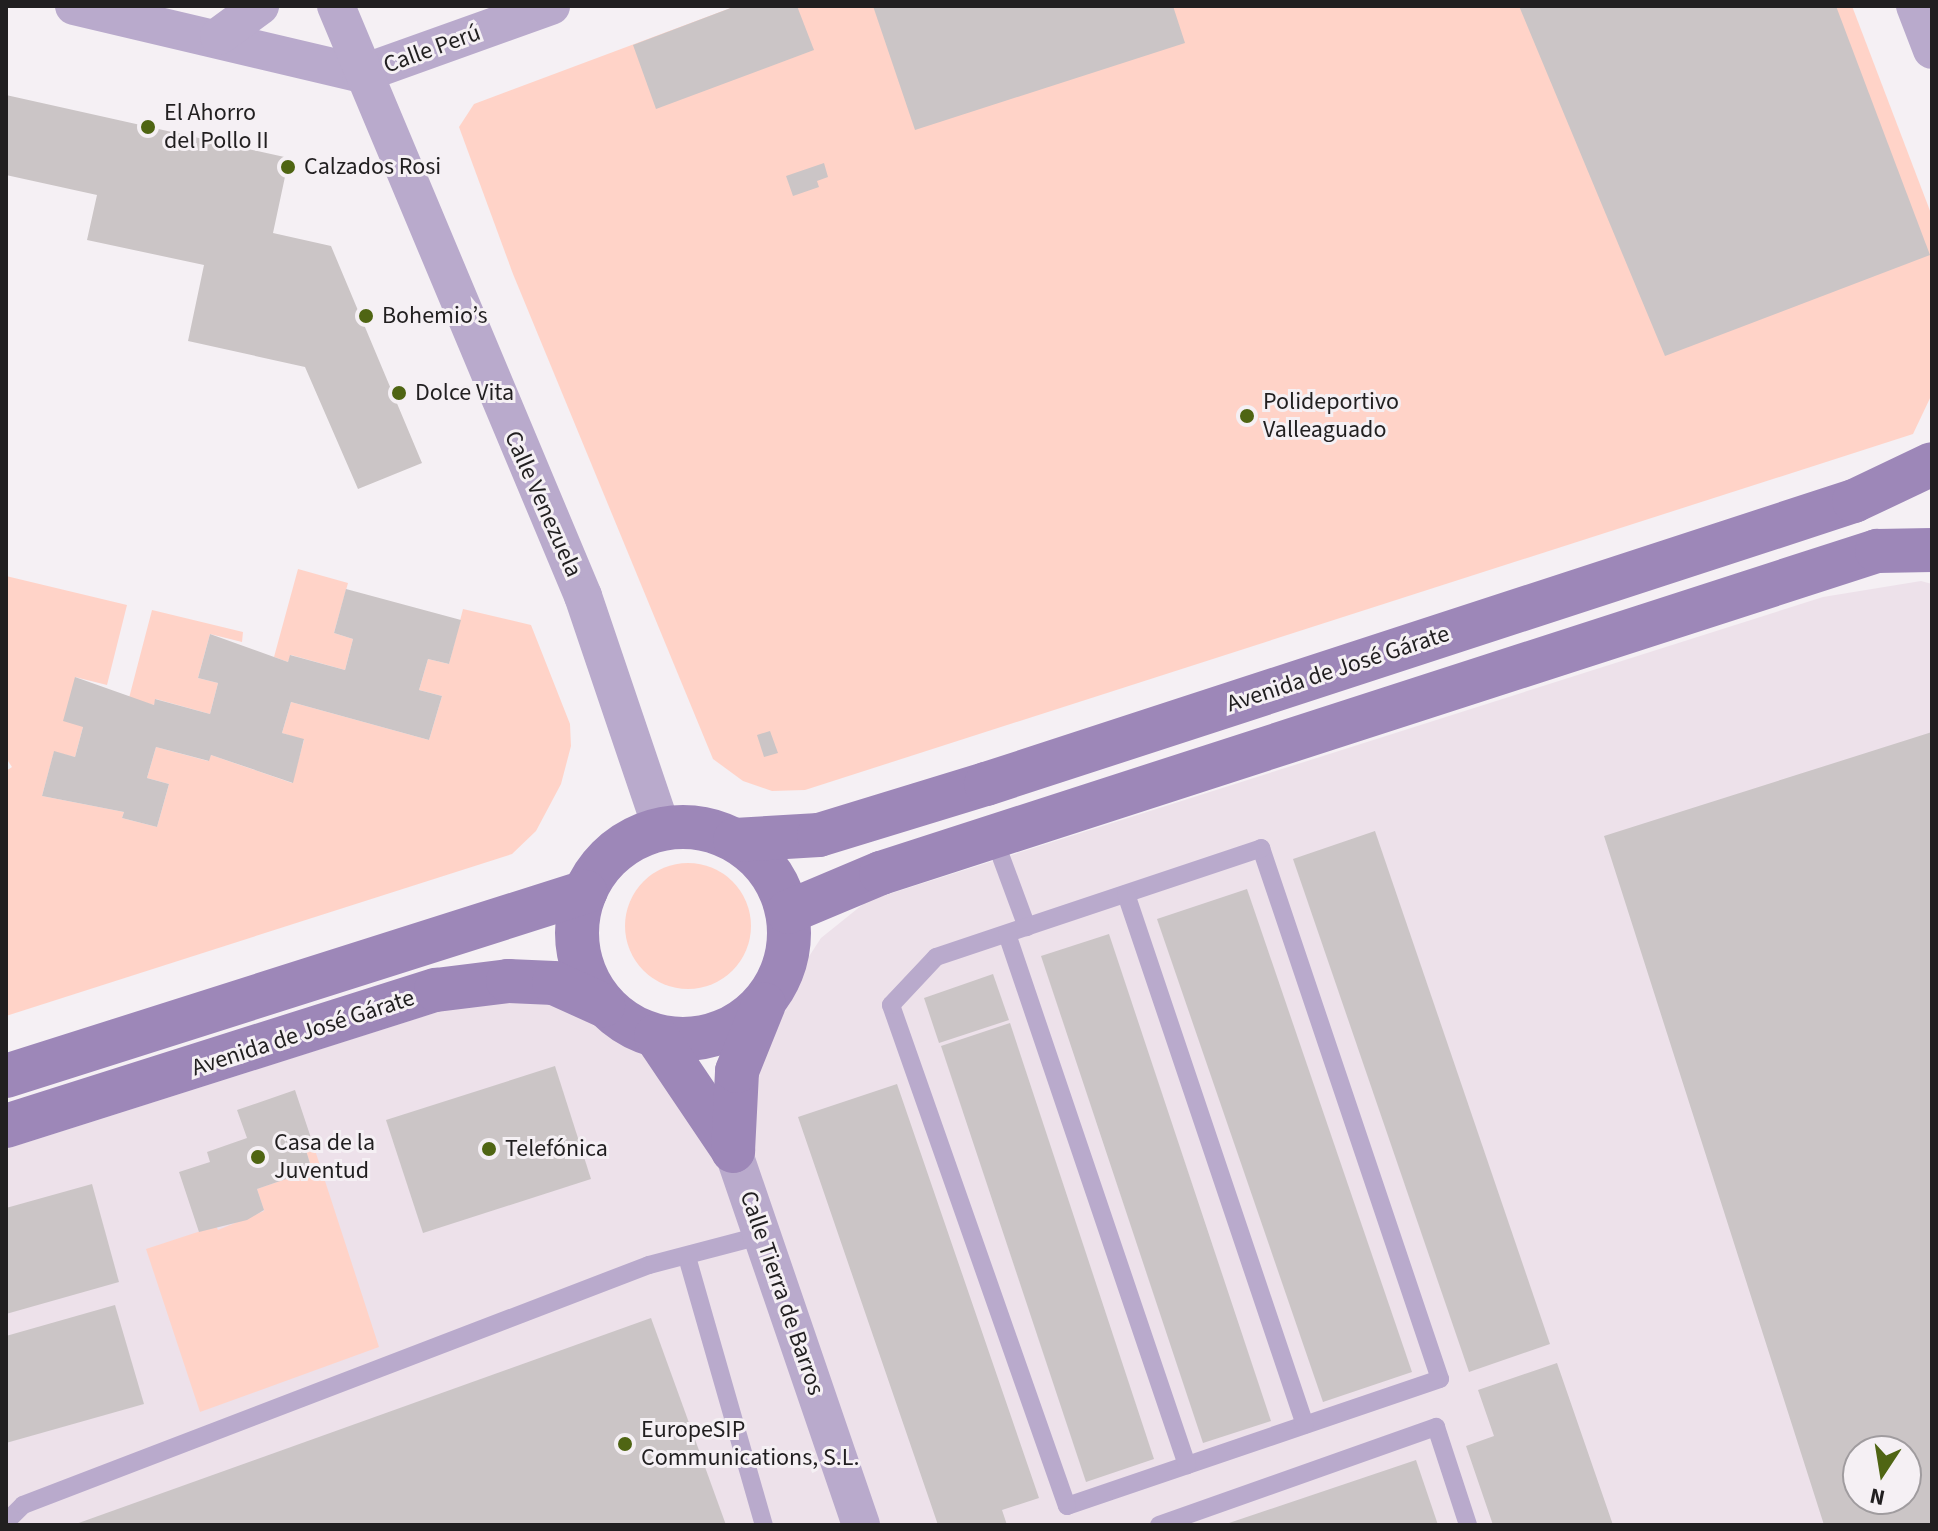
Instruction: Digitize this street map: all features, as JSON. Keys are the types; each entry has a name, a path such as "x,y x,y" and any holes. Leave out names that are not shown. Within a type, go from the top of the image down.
{"main road":[{"name":"Avenida de José Gárate","path":"735,840 819,835 986,784 1854,501 1932,464"},
{"path":"788,912 881,873 1877,551 1932,550"},
{"path":"733,1151 737,1071 764,1004 785,967 788,912 769,871 735,840 700,829 662,829 621,849 603,863 585,892 577,921 578,951 603,1005 627,1024 656,1036 695,1039 733,1028 764,1004"},
{"name":"Avenida de José Gárate","path":"6,1076 585,892"},
{"name":"Avenida de José Gárate","path":"6,1126 436,990 508,981 554,983 603,1005"},
{"path":"656,1036 733,1151"}],"street":[{"name":"Calle Perú","path":"74,6 219,36 361,74 551,6"},
{"path":"219,36 260,6"},
{"name":"Calle Venezuela","path":"336,6 361,74 583,596 662,829"},
{"path":"1915,6 1932,50"},
{"name":"Calle Tierra de Barros","path":"733,1151 861,1525"}],"lane":[{"path":"994,838 1027,927"},
{"path":"1261,848 1440,1379 1067,1506 891,1005 936,957 1126,894 1261,848"},
{"path":"1126,894 1305,1425"},
{"path":"1007,934 1187,1465"},
{"path":"6,1522 23,1505 649,1265 763,1235"},
{"path":"687,1257 764,1525"},
{"path":"1159,1525 1436,1427 1468,1525"}],"shaded area":[{"name":"Polideportivo Valleaguado","path":"736,6 1852,6 1932,216 1932,394 1913,434 805,790 772,791 743,781 713,759 513,274 459,127 474,104"},
{"path":"298,569 348,583 334,633 353,639 345,670 291,655 288,662 274,657"},
{"path":"6,576 127,605 107,685 75,677 83,727 75,757 54,752 42,796 124,812 122,818 157,827 169,784 147,778 156,747 208,761 211,755 292,783 304,740 282,733 291,702 429,740 442,696 419,690 428,659 449,664 463,609 531,625 570,724 571,746 561,784 536,831 512,854 6,1016 6,771 12,767 6,758"},
{"path":"1921,581 1932,584 1932,1525 6,1525 6,1149 444,1010 545,996 591,1013 638,1046 688,1101 746,1086 789,987 821,938 867,901 1823,597"},
{"path":"152,610 243,632 242,642 210,634 198,678 218,683 210,714 156,699 154,705 129,698"},
{"path":"688,863 712,868 733,881 746,902 751,926 746,950 733,971 712,984 688,989 664,984 643,971 630,950 625,926 630,902 643,881 664,868"},
{"path":"313,1144 379,1347 200,1412 146,1249 216,1226 218,1230 264,1211 257,1189 312,1170 305,1147"}],"building":[{"path":"736,6 797,6 814,50 656,109 633,45"},
{"path":"873,6 1173,6 1185,43 915,130"},
{"path":"1519,6 1836,6 1930,255 1665,356"},
{"path":"6,95 289,158 273,233 331,246 422,463 358,489 305,367 188,341 204,265 87,240 97,195 6,175"},
{"path":"824,163 828,177 817,181 819,187 793,196 786,176"},
{"path":"346,589 461,620 449,664 428,659 419,690 442,696 429,740 291,702 282,733 304,739 293,783 211,755 209,761 156,747 147,778 169,784 157,827 122,818 124,812 42,796 54,751 75,757 83,727 63,721 75,677 154,705 155,699 210,714 218,683 198,678 210,634 288,662 290,655 345,670 353,639 334,633"},
{"path":"770,731 778,753 764,757 757,735"},
{"path":"1932,732 1932,1525 1824,1525 1604,836"},
{"path":"1375,831 1550,1344 1469,1372 1293,859"},
{"path":"1247,889 1412,1372 1323,1402 1157,919"},
{"path":"1109,934 1271,1421 1203,1443 1041,956"},
{"path":"993,974 1009,1020 939,1043 924,998"},
{"path":"1010,1023 1154,1459 1086,1482 941,1046"},
{"name":"Telefónica","path":"555,1066 591,1179 423,1233 386,1120"},
{"path":"897,1084 1039,1498 1002,1510 1007,1525 938,1525 798,1117"},
{"name":"Casa de la Juventud","path":"295,1090 313,1144 305,1147 312,1170 257,1189 264,1210 247,1220 199,1232 179,1172 210,1162 207,1152 247,1138 237,1110"},
{"path":"92,1184 119,1282 6,1314 6,1208"},
{"path":"115,1305 144,1404 6,1443 6,1336"},
{"path":"651,1318 726,1525 73,1525"},
{"path":"1557,1363 1613,1525 1493,1525 1466,1446 1494,1436 1478,1390"},
{"path":"1416,1460 1438,1525 1226,1525 1226,1524"}],"place":[{"name":"El Ahorro del Pollo II","path":"148,127"},
{"name":"Calzados Rosi","path":"288,167"},
{"name":"Bohemio’s","path":"366,316"},
{"name":"Dolce Vita","path":"399,393"},
{"name":"Polideportivo Valleaguado","path":"1247,416"},
{"name":"Telefónica","path":"489,1149"},
{"name":"Casa de la Juventud","path":"258,1157"},
{"name":"EuropeSIP Communications, S.L.","path":"625,1444"}]}
